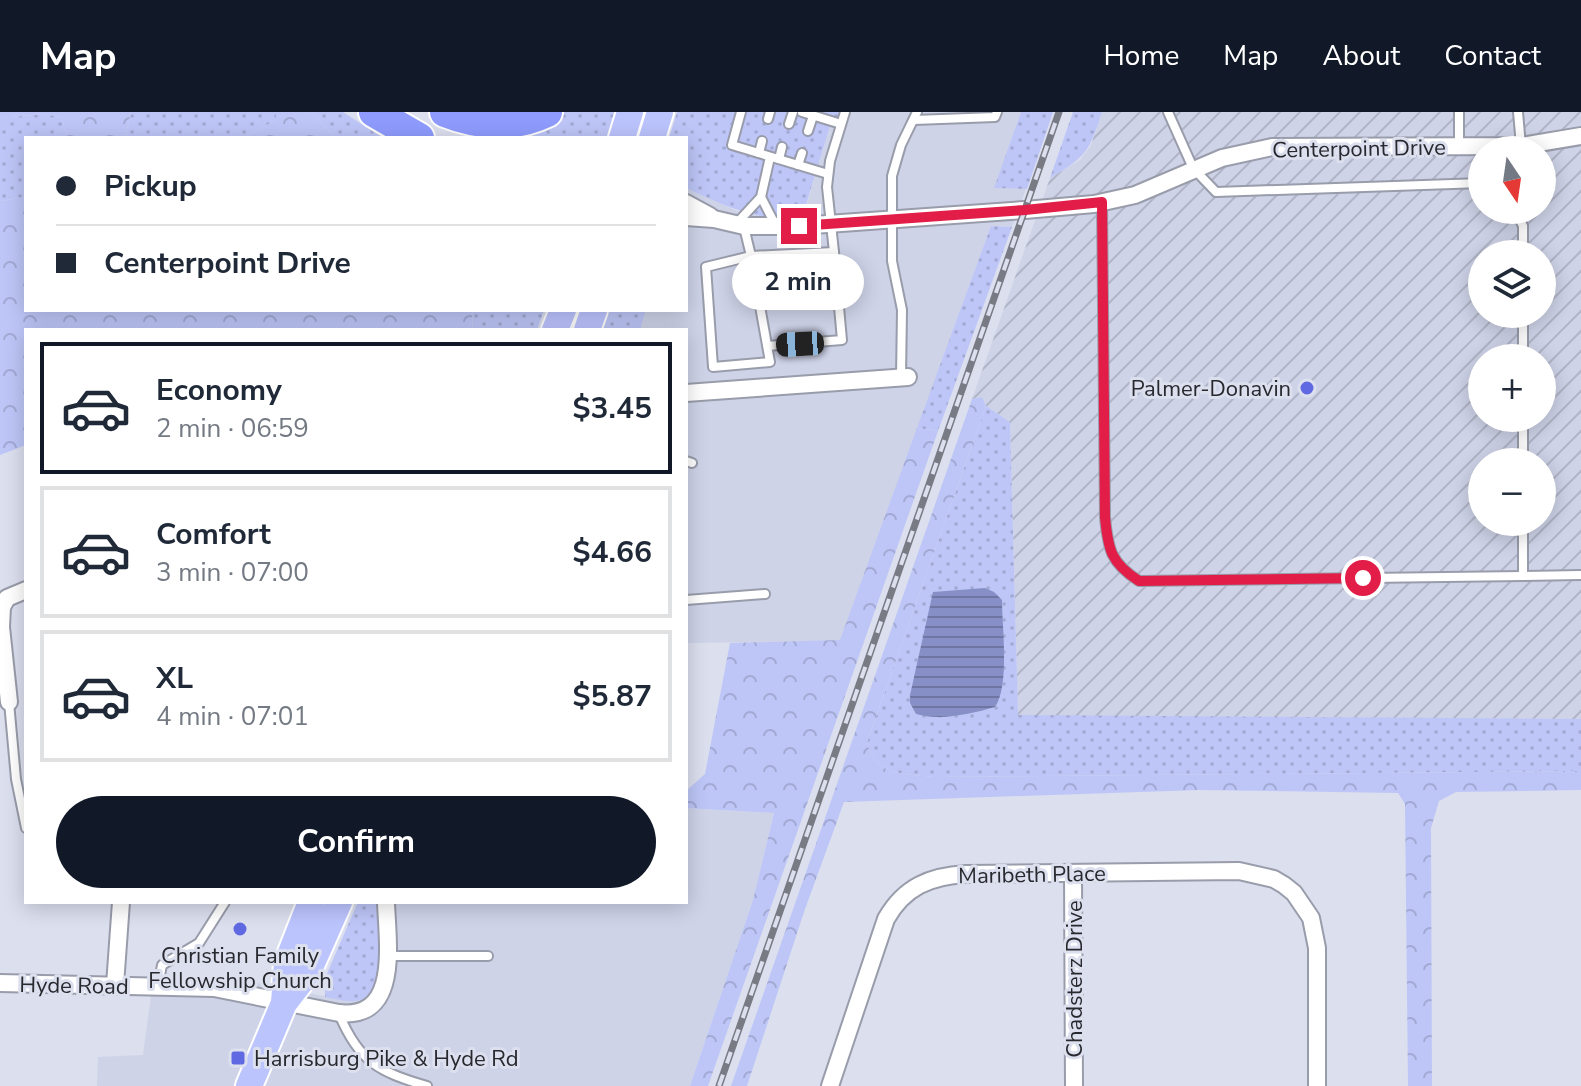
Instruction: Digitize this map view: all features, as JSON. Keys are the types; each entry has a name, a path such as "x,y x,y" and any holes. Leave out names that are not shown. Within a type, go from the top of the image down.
{"highway":[{"path":"374,112 416,136"},
{"path":"424,112 468,136"},
{"path":"445,112 477,122 499,124 522,121 547,112"}],"main road":[{"path":"623,136 630,112"},
{"path":"653,136 660,112"},
{"path":"284,1003 287,963 310,904"},
{"path":"249,1086 284,1003 308,972 338,904"}],"street":[{"name":"Centerpoint Drive","path":"1556,140 1581,136"},
{"name":"Centerpoint Drive","path":"688,217 776,227 893,221 1102,202 1135,195 1222,158 1272,147 1468,146"},
{"name":"Centerpoint Drive","path":"688,204 714,219"},
{"path":"688,393 905,377"},
{"path":"12,702 3,683 2,607 7,598 24,591"},
{"name":"Maribeth Place","path":"830,1086 886,919 906,893 934,877 1239,871 1274,879 1294,893 1304,906 1315,933 1317,1086"},
{"name":"Chadsterz Drive","path":"1073,873 1074,1086"},
{"path":"115,985 121,904"},
{"name":"Hyde Road","path":"0,983 228,990 339,1013 356,1013 378,999 386,980 386,904"}],"lane":[{"path":"741,112 732,145 828,174"},
{"path":"789,124 793,112"},
{"path":"802,112 841,124"},
{"path":"767,346 842,340 829,225 828,174 845,112"},
{"path":"905,377 902,310 892,261 892,176 901,145 916,116 995,117 997,112"},
{"path":"1168,112 1193,168 1216,192 1468,183"},
{"path":"1459,112 1459,146"},
{"path":"1518,112 1520,136"},
{"path":"808,131 813,116"},
{"path":"759,153 762,141"},
{"path":"782,147 774,158 761,197 740,225 751,256 770,362 713,367 706,267 751,256 834,252"},
{"path":"798,165 802,153"},
{"path":"761,197 776,227"},
{"path":"1102,202 1105,517 1107,544 1119,568 1139,581 1581,575"},
{"path":"1523,536 1523,576"},
{"path":"688,600 765,594"},
{"path":"12,702 16,779 24,818"},
{"path":"158,987 162,965 199,943 224,904"},
{"path":"387,956 488,956"},
{"path":"339,1013 347,1035 365,1059 397,1077 427,1086"}],"shaded area":[{"path":"850,112 1021,112 995,188 1026,189 1012,227 991,226 840,641 688,643 688,328 641,328 645,312 688,312 688,189 744,214 805,210 831,123"},
{"path":"1102,112 1581,112 1581,719 1018,716 1010,422 986,406 982,397 972,399 1050,178 1080,160 1091,145"},
{"path":"985,588 1002,600 1004,671 1000,697 995,707 945,717 916,714 910,703 910,695 933,592"},
{"path":"688,808 774,813 753,900 690,1086 97,1086 98,1057 143,1055 153,981 258,983 349,1001 362,999 378,971 376,904 688,904"}],"green space":[{"path":"0,112 131,112 125,136 67,136 61,117 44,114 0,118"},
{"path":"131,112 276,112 276,120 247,136 125,136"},
{"path":"276,112 311,112 334,136 247,136 276,120"},
{"path":"311,112 343,112 380,136 334,136"},
{"path":"564,112 615,112 608,136 498,136"},
{"path":"677,112 850,112 831,123 802,218 755,215 688,189 688,136 670,136"},
{"path":"1021,112 1053,112 1027,189 994,188"},
{"path":"1073,112 1102,112 1085,152 1050,178"},
{"path":"44,114 61,117 67,136 24,136 24,197 0,201 0,118"},
{"path":"24,197 24,312 472,312 473,328 24,328 24,446 0,455 0,201"},
{"path":"991,226 1012,227 938,431 917,428"},
{"path":"472,312 543,312 538,328 473,328"},
{"path":"608,312 645,312 641,328 603,328"},
{"path":"982,397 986,406 867,742 877,762 884,767 901,773 933,777 1581,771 1581,790 1456,792 1439,801 1431,828 1432,1086 1408,1086 1405,804 1398,793 1199,790 844,802 747,1086 731,1086 972,399"},
{"path":"986,406 1010,422 1018,715 1581,719 1581,771 933,777 901,773 884,767 877,762 867,742"},
{"path":"917,428 938,431 708,1086 690,1086 753,900 774,813 688,808 688,789 705,774 730,643 840,640"},
{"path":"357,904 376,904 379,955 375,982 370,992 358,1000 325,997 325,978"}],"railway":[{"path":"719,1086 1059,112"}],"place":[{"name":"Palmer-Donavin","path":"1307,388"},
{"name":"Christian Family Fellowship Church","path":"240,929"},
{"name":"Harrisburg Pike & Hyde Rd","path":"238,1058"}],"route":[{"path":"799,226 893,221 1102,202 1105,517 1107,544 1119,568 1139,581 1363,578"}]}
